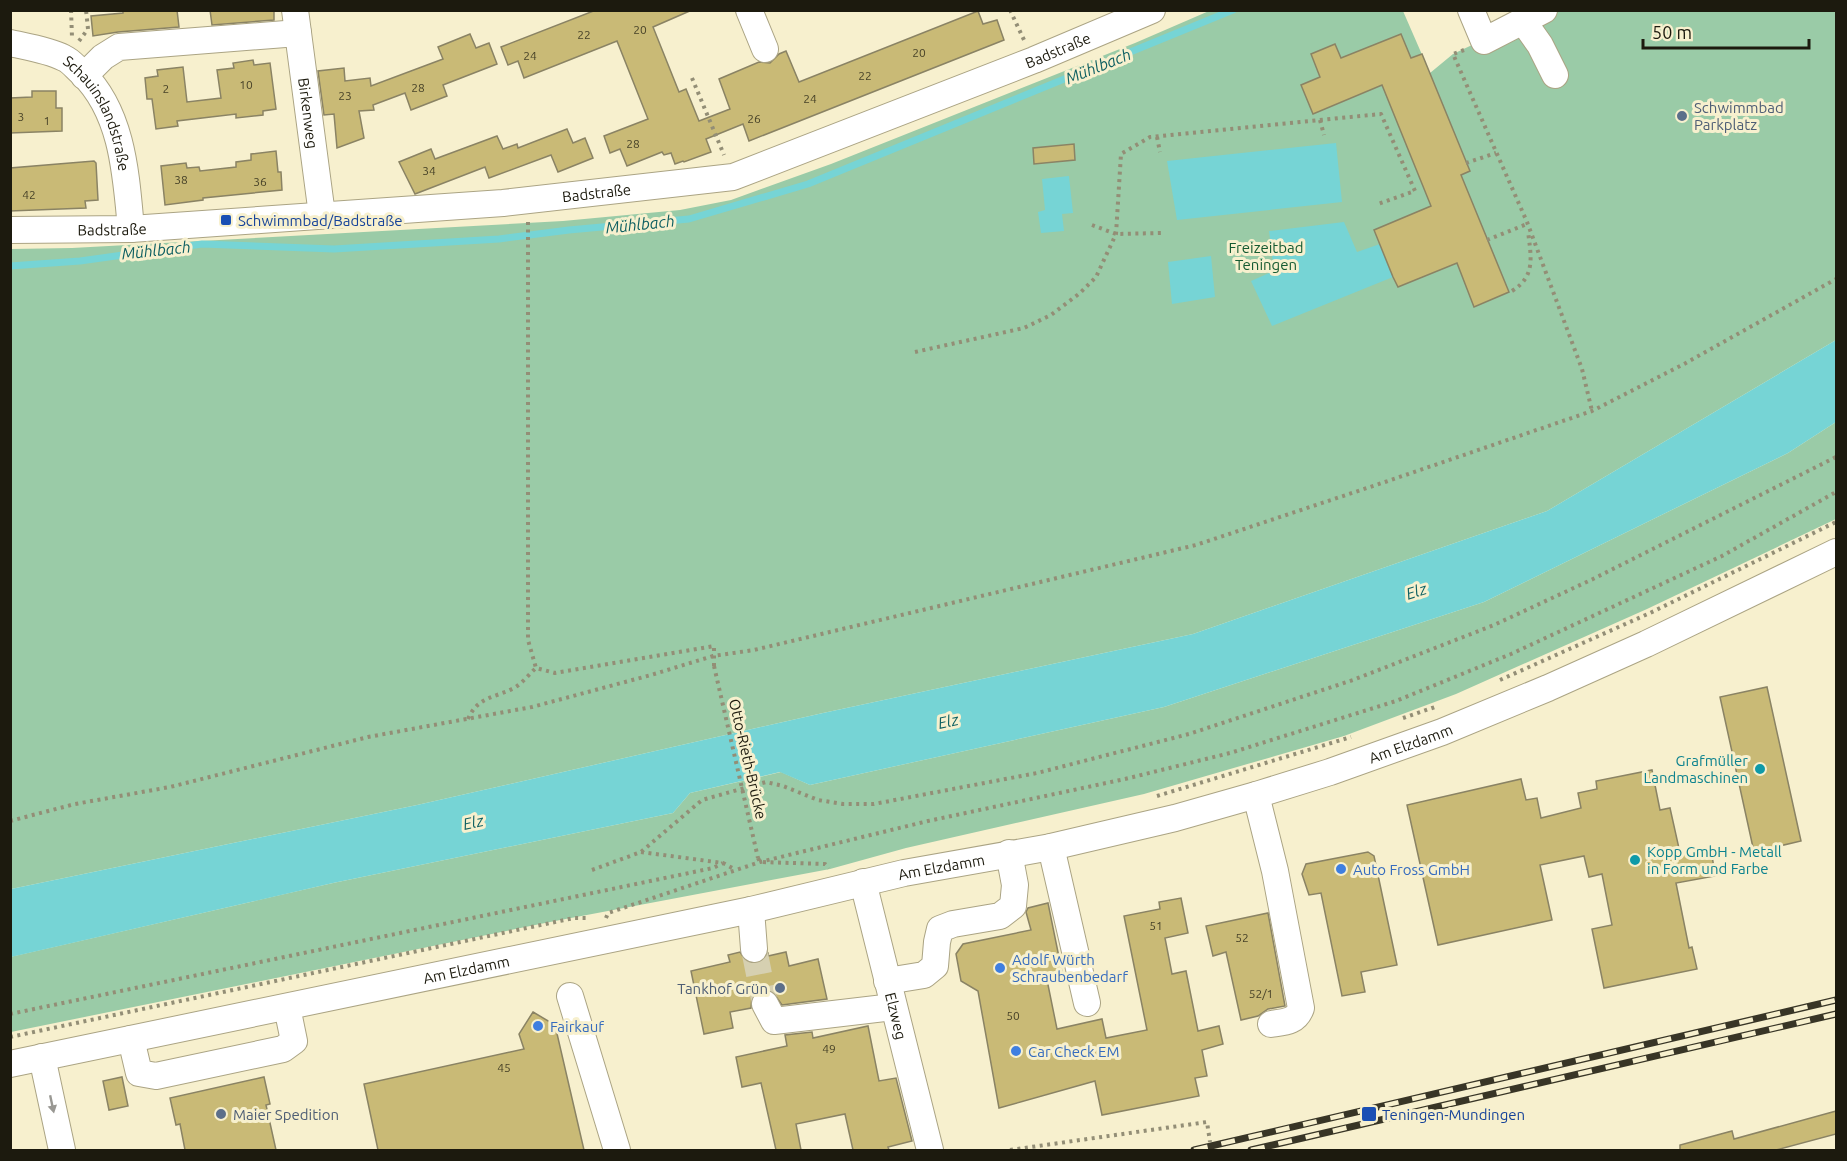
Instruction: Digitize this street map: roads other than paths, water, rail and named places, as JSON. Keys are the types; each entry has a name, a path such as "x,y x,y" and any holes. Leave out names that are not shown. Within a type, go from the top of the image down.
{"street":[{"path":"749,10 765,49"},
{"name":"Badstraße","path":"10,230 131,229 527,201 734,177 1034,60 1152,10"},
{"path":"1471,10 1484,41 1533,16 1540,45 1556,75"},
{"path":"75,67 103,57 119,47 296,22"},
{"name":"Birkenweg","path":"296,22 322,215"},
{"name":"Schauinslandstraße","path":"10,43 75,67 108,107 117,133 128,191 131,229"},
{"name":"Am Elzdamm","path":"10,1064 752,910 828,876 863,882 1051,847 1175,818 1330,772 1442,732 1646,644 1836,552"},
{"path":"1256,795 1277,880 1301,1008 1299,1016 1292,1021 1271,1024"},
{"path":"1051,847 1087,1003"},
{"path":"886,981 924,975 935,966 940,929 953,924 1000,916 1012,906 1015,885 1009,854"},
{"name":"Elzweg","path":"863,882 930,1150"},
{"path":"752,910 754,949"},
{"path":"570,996 617,1150"},
{"path":"765,1005 774,1021 893,1007"},
{"path":"131,1039 139,1073 156,1076 283,1049 294,1041 287,1007"},
{"path":"42,1058 62,1150"}],"water":[{"path":"1336,143 1342,202 1177,220 1167,161"},
{"path":"1069,176 1073,213 1062,214 1064,231 1041,233 1038,212 1045,210 1042,179"},
{"path":"1344,222 1357,252 1380,244 1393,277 1272,326 1251,281 1274,271 1269,231"},
{"path":"1211,256 1215,297 1172,304 1168,262"},
{"name":"Elz","path":"1836,340 1836,422 1788,453 1484,602 1164,707 810,785 780,772 690,793 673,813 333,883 11,957 11,889 417,805 823,713 1193,634 1547,511"}],"waterway":[{"name":"Mühlbach","path":"10,266 80,261 202,244 334,249 499,239 689,219 808,184 1233,10"}],"tunnel":[{"path":"754,949 765,1004"}],"railway":[{"path":"1194,1150 1836,1000"},
{"path":"1251,1150 1836,1014"}],"place":[{"name":"Schwimmbad Parkplatz","path":"1682,116"},
{"name":"Schwimmbad/Badstraße","path":"226,220"},
{"name":"Grafmüller Landmaschinen","path":"1760,769"},
{"name":"Kopp GmbH - Metall in Form und Farbe","path":"1635,860"},
{"name":"Auto Fross GmbH","path":"1341,869"},
{"name":"Adolf Würth Schraubenbedarf","path":"1000,968"},
{"name":"Tankhof Grün","path":"780,988"},
{"name":"Fairkauf","path":"538,1026"},
{"name":"Car Check EM","path":"1016,1051"},
{"name":"Maier Spedition","path":"221,1114"},
{"name":"Teningen-Mundingen","path":"1369,1114"}],"park label":[{"name":"Freizeitbad Teningen","path":"1266,256"}]}
